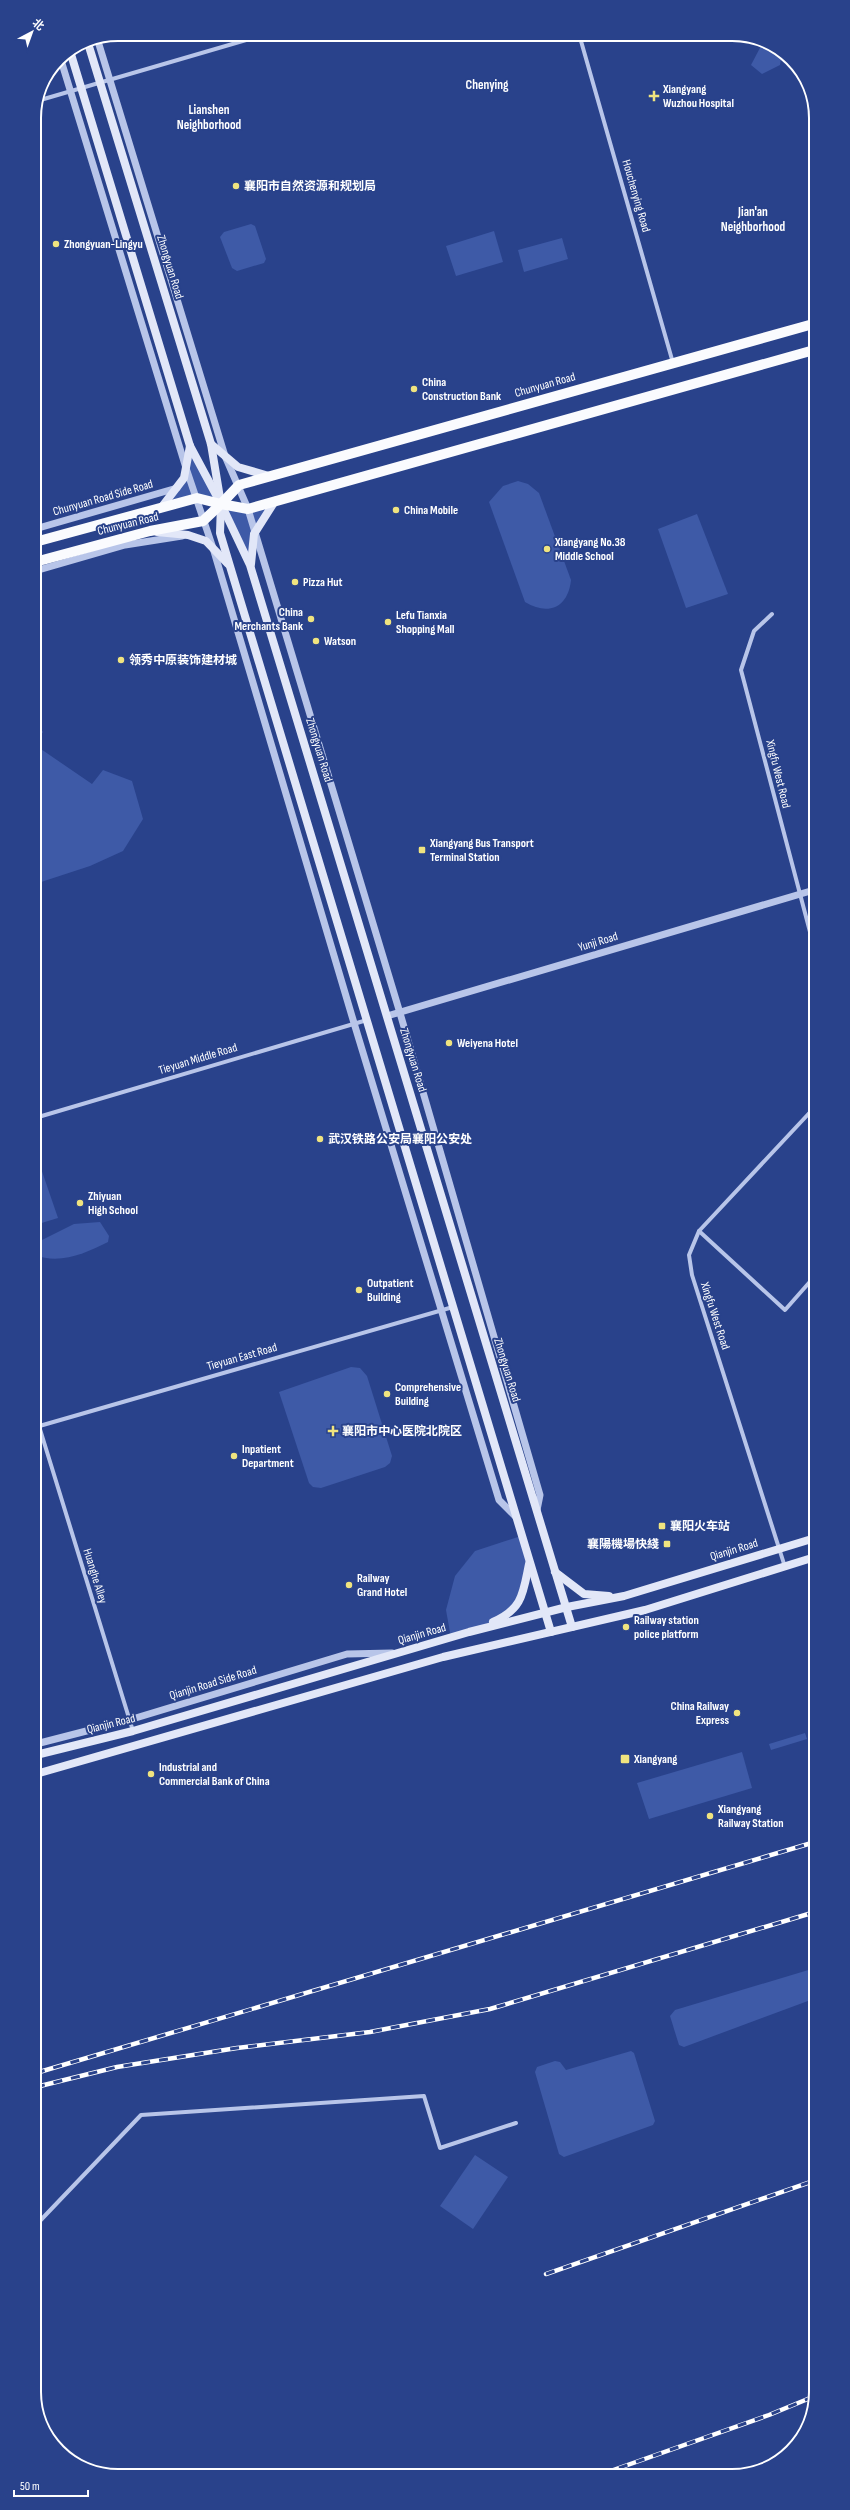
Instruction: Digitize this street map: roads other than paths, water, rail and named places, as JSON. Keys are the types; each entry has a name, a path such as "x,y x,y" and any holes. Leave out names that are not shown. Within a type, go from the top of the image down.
{"main road":[{"name":"Zhongyuan Road","path":"89,47 102,83 211,444 221,504 220,533 229,565 367,1020 529,1564 551,1632"},
{"name":"Zhongyuan Road","path":"72,56 83,89 190,446 221,504 250,565 572,1627"},
{"name":"Chunyuan Road","path":"41,560 150,531 203,521 239,485 809,325"},
{"name":"Chunyuan Road","path":"41,540 197,498 221,504 248,508 809,351"},
{"path":"211,444 238,467 269,476"},
{"path":"161,508 184,478 190,446"},
{"path":"250,565 254,534 275,501"},
{"path":"150,531 188,535 206,541 229,565"},
{"name":"Qianjin Road","path":"41,1754 133,1731 469,1632 544,1612 624,1596 809,1540"},
{"path":"41,1773 443,1657 645,1610 809,1560"},
{"path":"469,1632 510,1614 523,1595 529,1564"},
{"path":"556,1572 584,1594 624,1596"}],"street":[{"path":"43,100 244,41"},
{"name":"Houchenying Road","path":"581,41 673,363"},
{"path":"99,44 112,81 226,456 248,508 254,534 400,1013 540,1495 537,1510"},
{"path":"62,64 186,468 213,548 354,1023 500,1500 515,1516"},
{"name":"Chunyuan Road Side Road","path":"41,528 177,488"},
{"path":"41,569 126,545 188,535"},
{"name":"Xingfu West Road","path":"772,614 754,631 741,670 798,894 809,930"},
{"name":"Yunji Road","path":"387,1016 809,891"},
{"name":"Tieyuan Middle Road","path":"41,1116 367,1020"},
{"name":"Xingfu West Road","path":"785,1567 692,1275 689,1255 699,1231 809,1113"},
{"path":"699,1231 785,1310 809,1283"},
{"name":"Tieyuan East Road","path":"41,1426 453,1307"},
{"name":"Huanghe Alley","path":"41,1440 133,1731"},
{"name":"Qianjin Road Side Road","path":"41,1743 129,1720 347,1654 398,1653"},
{"path":"41,2220 141,2115 424,2096 440,2148 516,2123"}],"railway":[{"path":"41,2072 809,1844"},
{"path":"41,2086 117,2067 237,2048 370,2032 490,2009 809,1914"},
{"path":"546,2274 809,2182"},
{"path":"616,2469 769,2415 808,2399"}],"place":[{"name":"Xiangyang Wuzhou Hospital","path":"654,96"},
{"name":"襄阳市自然资源和规划局","path":"236,186"},
{"name":"Zhongyuan-Lingyu","path":"56,244"},
{"name":"China Construction Bank","path":"414,389"},
{"name":"China Mobile","path":"396,510"},
{"name":"Xiangyang No.38 Middle School","path":"547,549"},
{"name":"Pizza Hut","path":"295,582"},
{"name":"China Merchants Bank","path":"311,619"},
{"name":"Lefu Tianxia Shopping Mall","path":"388,622"},
{"name":"Watson","path":"316,641"},
{"name":"领秀中原装饰建材城","path":"121,660"},
{"name":"Xiangyang Bus Transport Terminal Station","path":"422,850"},
{"name":"Weiyena Hotel","path":"449,1043"},
{"name":"武汉铁路公安局襄阳公安处","path":"320,1139"},
{"name":"Zhiyuan High School","path":"80,1203"},
{"name":"Outpatient Building","path":"359,1290"},
{"name":"Comprehensive Building","path":"387,1394"},
{"name":"襄阳市中心医院北院区","path":"333,1431"},
{"name":"Inpatient Department","path":"234,1456"},
{"name":"襄阳火车站","path":"662,1526"},
{"name":"襄陽機場快綫","path":"667,1544"},
{"name":"Railway Grand Hotel","path":"349,1585"},
{"name":"Railway station police platform","path":"626,1627"},
{"name":"China Railway Express","path":"737,1713"},
{"name":"Xiangyang","path":"625,1759"},
{"name":"Industrial and Commercial Bank of China","path":"151,1774"},
{"name":"Xiangyang Railway Station","path":"710,1816"}],"district":[{"name":"Chenying","path":"487,85"},
{"name":"Lianshen Neighborhood","path":"209,118"},
{"name":"Jian'an Neighborhood","path":"753,220"}]}
